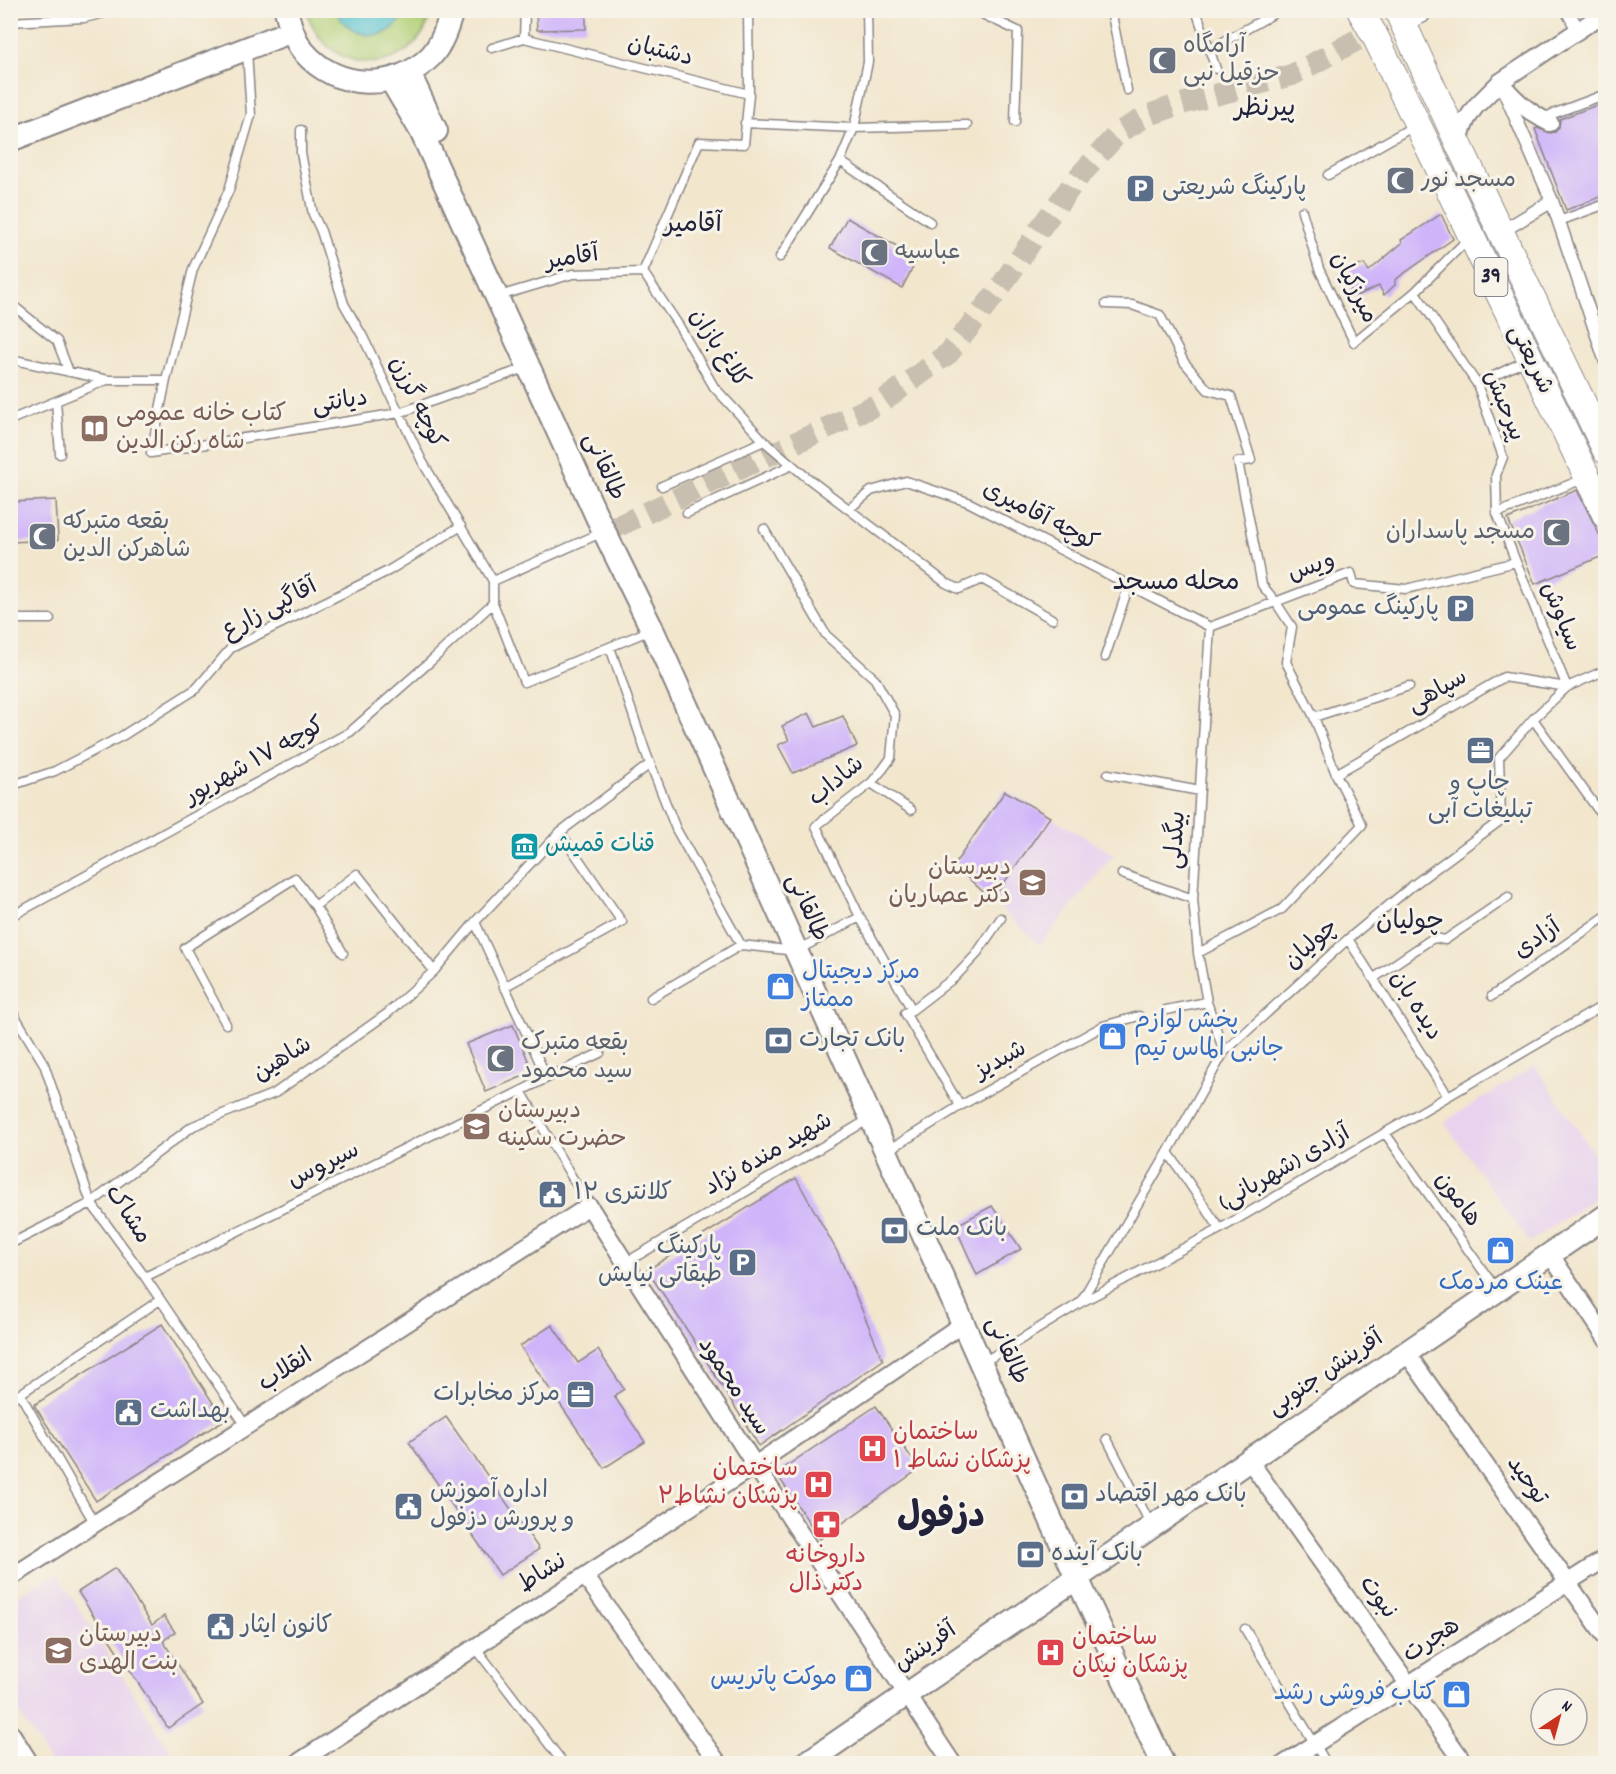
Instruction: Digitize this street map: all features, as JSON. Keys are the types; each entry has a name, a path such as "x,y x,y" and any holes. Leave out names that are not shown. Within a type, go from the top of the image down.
{"main road":[{"path":"10,140 247,48 289,21 304,52 329,72 344,79 367,83 400,76 431,55 446,31 452,10"},
{"name":"شریعتی","path":"1360,10 1376,38 1605,516"},
{"name":"39","path":"1367,10 1376,38"},
{"name":"شریعتی","path":"1398,16 1501,232 1594,416 1605,451"},
{"name":"طالقانی","path":"400,76 509,293 652,629 1077,1578 1163,1764"},
{"name":"طالقانی","path":"400,76 421,131 528,367 610,529"},
{"name":"آفرینش جنوبی","path":"1077,1578 1605,1216"},
{"name":"آفرینش","path":"805,1764 1077,1578"},
{"path":"10,1737 27,1764"}],"street":[{"path":"1567,10 1578,30"},
{"path":"1459,145 1467,119 1475,107 1500,82 1605,12"},
{"path":"1500,82 1522,106 1546,121"},
{"path":"1500,82 1552,201 1605,362"},
{"path":"1501,232 1552,201"},
{"name":"سید محمود","path":"589,1206 755,1465 952,1764"},
{"name":"انقلاب","path":"10,1578 589,1206"},
{"path":"1550,1254 1605,1338"},
{"name":"نشاط","path":"296,1764 755,1465 964,1323"},
{"name":"توحید","path":"1406,1352 1605,1637"},
{"name":"نبوت","path":"1249,1460 1465,1764"},
{"name":"هجرت","path":"1284,1764 1605,1558"},
{"path":"585,1576 719,1764"}],"lane":[{"path":"10,22 84,18 117,10"},
{"path":"492,48 524,38 525,10"},
{"path":"643,272 699,142 744,144 748,94 748,10"},
{"path":"780,257 840,161 854,128 868,62 867,10"},
{"path":"981,10 984,15 1018,32 1015,122"},
{"path":"1111,10 1127,90"},
{"path":"1196,10 1216,69"},
{"path":"1209,50 1280,10"},
{"path":"1398,16 1424,18 1428,10"},
{"name":"دشتبان","path":"524,38 748,94"},
{"path":"10,359 108,380 166,380 193,269 229,190 251,115 247,48"},
{"path":"1546,121 1605,94"},
{"path":"745,123 854,128 967,125"},
{"path":"1328,175 1417,124"},
{"name":"کوچه گرزن","path":"301,130 301,153 313,214 321,231 344,303 363,337 422,461 493,581"},
{"path":"840,161 930,222"},
{"path":"1559,221 1605,204"},
{"name":"میرزکیان","path":"1302,211 1319,269 1354,342 1415,292 1471,236"},
{"name":"آقامیر","path":"509,293 573,274 643,272"},
{"name":"کلاغ بازان","path":"643,272 679,326 714,387 764,441 792,465 946,583 959,589 982,579 1052,619"},
{"name":"پیرحبش","path":"1415,292 1477,384 1503,457 1496,475 1497,513"},
{"path":"10,303 57,341 69,372"},
{"path":"1106,304 1132,305 1160,315 1184,362 1208,390 1231,396 1251,460 1238,462 1262,585 1292,627 1286,662 1314,717 1336,774 1362,825 1282,909 1198,953"},
{"path":"1477,384 1530,359"},
{"name":"دیانتی","path":"166,380 151,453 399,413 528,367"},
{"path":"10,420 108,380"},
{"path":"56,401 60,454"},
{"path":"663,486 764,441"},
{"path":"687,513 792,465"},
{"path":"1516,562 1497,513 1587,478"},
{"name":"کوچه آقامیری","path":"849,509 871,491 906,481 968,502 1210,627"},
{"name":"آقاگپی زارع","path":"10,786 55,771 122,736 196,689 231,648 388,571 461,526"},
{"path":"610,529 493,581 493,603 524,682 652,629"},
{"name":"شاداب","path":"764,529 826,635 875,679 895,716 891,758 878,777 816,826 860,917 912,1010 905,1013 960,1106"},
{"name":"ویس","path":"1275,601 1351,573 1354,584 1406,589 1516,562"},
{"name":"سیاوش","path":"1516,562 1567,687"},
{"path":"1105,657 1129,585"},
{"path":"1210,627 1275,601"},
{"name":"کوچه ۱۷ شهریور","path":"10,917 350,732 493,603"},
{"path":"10,619 50,619"},
{"name":"بیگدلی","path":"1210,627 1193,899 1198,953 1208,1002 1224,1052"},
{"path":"610,647 650,764 676,829 741,945"},
{"name":"چولیان","path":"1080,1303 1224,1052 1348,939 1412,886 1501,819 1499,758 1533,719 1567,687 1605,670"},
{"name":"سپاهی","path":"1336,774 1504,677 1567,687"},
{"path":"1314,717 1409,686"},
{"path":"1533,719 1605,821"},
{"name":"شاهین","path":"10,1244 91,1203 193,1126 275,1092 388,1014 434,970 475,922 560,832 650,764"},
{"path":"1107,774 1200,791"},
{"path":"871,783 910,810"},
{"path":"504,987 622,922 560,832"},
{"path":"315,906 357,874 434,970"},
{"path":"1122,874 1193,899"},
{"path":"226,1024 185,948 295,878 343,953"},
{"path":"1374,978 1430,940 1435,938 1444,940 1508,897"},
{"name":"آزادی","path":"1492,996 1605,916"},
{"path":"651,998 741,945 796,951 860,917"},
{"path":"912,1010 955,977 975,956 1001,918"},
{"path":"475,922 547,1078"},
{"name":"دیده بان","path":"1348,939 1448,1096"},
{"path":"1166,1010 1208,1002"},
{"name":"آزادی (شهربانی)","path":"982,1363 1080,1303 1220,1229 1605,1004"},
{"name":"مشاک","path":"10,1008 44,1064 91,1203 145,1277 246,1426"},
{"name":"شبدیز","path":"886,1151 960,1106 1102,1026 1139,1016"},
{"name":"سیروس","path":"145,1277 600,1053"},
{"name":"سید محمود","path":"521,1091 589,1206"},
{"name":"شهید منده نژاد","path":"625,1263 871,1118"},
{"name":"هامون","path":"1385,1133 1497,1290"},
{"path":"1168,1152 1220,1229"},
{"path":"10,1398 20,1394 160,1300"},
{"path":"20,1394 95,1524"},
{"path":"1107,1439 1152,1527"},
{"path":"1245,1629 1327,1764"},
{"path":"475,1647 564,1764"}],"shaded area":[{"name":"دبیرستان دکتر عصاریان","path":"1005,791 1114,854 1040,945 954,865"},
{"path":"1535,1066 1605,1170 1606,1191 1529,1242 1444,1122"},
{"name":"دبیرستان بنت الهدی","path":"56,1573 178,1763 51,1763 11,1700 10,1600"}],"green space":[{"path":"307,11 432,11 423,32 415,43 400,55 384,61 368,62 352,60 337,53 324,42 314,28"}],"water":[{"path":"336,11 404,11 399,22 391,29 382,34 372,35 351,29"}],"building":[{"path":"536,10 586,10 586,29 537,30"},
{"path":"1605,102 1605,195 1566,210 1535,129 1555,132 1559,127 1560,119"},
{"path":"1441,214 1453,239 1395,280 1395,285 1384,295 1379,286 1356,296 1339,273 1364,264 1369,271 1402,243 1401,240"},
{"name":"عباسیه","path":"847,218 918,258 902,288 830,248"},
{"name":"مسجد پاسداران","path":"1577,490 1605,546 1605,555 1535,584 1508,519"},
{"path":"56,500 58,540 10,542 10,502"},
{"path":"809,713 816,727 843,716 857,746 793,773 778,745 789,740 782,726"},
{"path":"1005,791 1050,817 992,900 954,865"},
{"name":"بقعه متبرک سید محمود","path":"513,1025 533,1072 486,1092 466,1044"},
{"path":"796,1178 838,1253 883,1360 759,1446 647,1270"},
{"path":"992,1206 1021,1249 977,1275 955,1226"},
{"name":"بهداشت","path":"162,1324 224,1420 96,1501 34,1405"},
{"path":"552,1325 578,1363 598,1350 624,1389 614,1396 645,1442 604,1468 520,1346"},
{"path":"876,1406 919,1469 820,1539 776,1473"},
{"path":"446,1417 539,1549 500,1575 409,1442"},
{"path":"115,1568 152,1625 164,1616 175,1632 163,1641 203,1704 168,1728 78,1592"}],"tunnel":[{"path":"616,527 880,403 949,353 1000,288 1076,180 1119,132 1149,115 1177,105 1292,75 1372,32"}],"place":[{"name":"آرامگاه حزقیل نبی","path":"1162,61"},
{"name":"مسجد نور","path":"1400,181"},
{"name":"پارکینگ شریعتی","path":"1141,189"},
{"name":"عباسیه","path":"874,253"},
{"name":"کتاب خانه عمومی شاه رکن الدین","path":"95,429"},
{"name":"مسجد پاسداران","path":"1556,533"},
{"name":"بقعه متبرکه شاهرکن الدین","path":"42,537"},
{"name":"پارکینگ عمومی","path":"1460,609"},
{"name":"چاپ و تبلیغات آبی","path":"1480,751"},
{"name":"قنات قمیش","path":"524,846"},
{"name":"دبیرستان دکتر عصاریان","path":"1032,883"},
{"name":"مرکز دیجیتال ممتاز","path":"781,987"},
{"name":"پخش لوازم جانبی الماس تیم","path":"1113,1036"},
{"name":"بانک تجارت","path":"778,1041"},
{"name":"بقعه متبرک سید محمود","path":"500,1058"},
{"name":"دبیرستان حضرت سکینه","path":"477,1126"},
{"name":"کلانتری ۱۲","path":"553,1194"},
{"name":"بانک ملت","path":"895,1230"},
{"name":"عینک مردمک","path":"1501,1251"},
{"name":"پارکینگ طبقاتی نیایش","path":"743,1262"},
{"name":"مرکز مخابرات","path":"581,1395"},
{"name":"بهداشت","path":"129,1412"},
{"name":"ساختمان پزشکان نشاط ۱","path":"872,1448"},
{"name":"ساختمان پزشکان نشاط۲","path":"819,1484"},
{"name":"بانک مهر اقتصاد","path":"1074,1496"},
{"name":"اداره آموزش و پرورش دزفول","path":"409,1506"},
{"name":"داروخانه دکتر ذال","path":"826,1524"},
{"name":"بانک آینده","path":"1030,1555"},
{"name":"کانون ایثار","path":"220,1627"},
{"name":"دبیرستان بنت الهدی","path":"58,1650"},
{"name":"ساختمان پزشکان نیکان","path":"1051,1653"},
{"name":"موکت پاتریس","path":"858,1679"},
{"name":"کتاب فروشی رشد","path":"1457,1694"}],"district":[{"name":"پیرنظر","path":"1265,109"},
{"name":"آقامیر","path":"693,225"},
{"name":"محله مسجد","path":"1176,583"},
{"name":"چولیان","path":"1410,922"},
{"name":"دزفول","path":"941,1519"}]}
